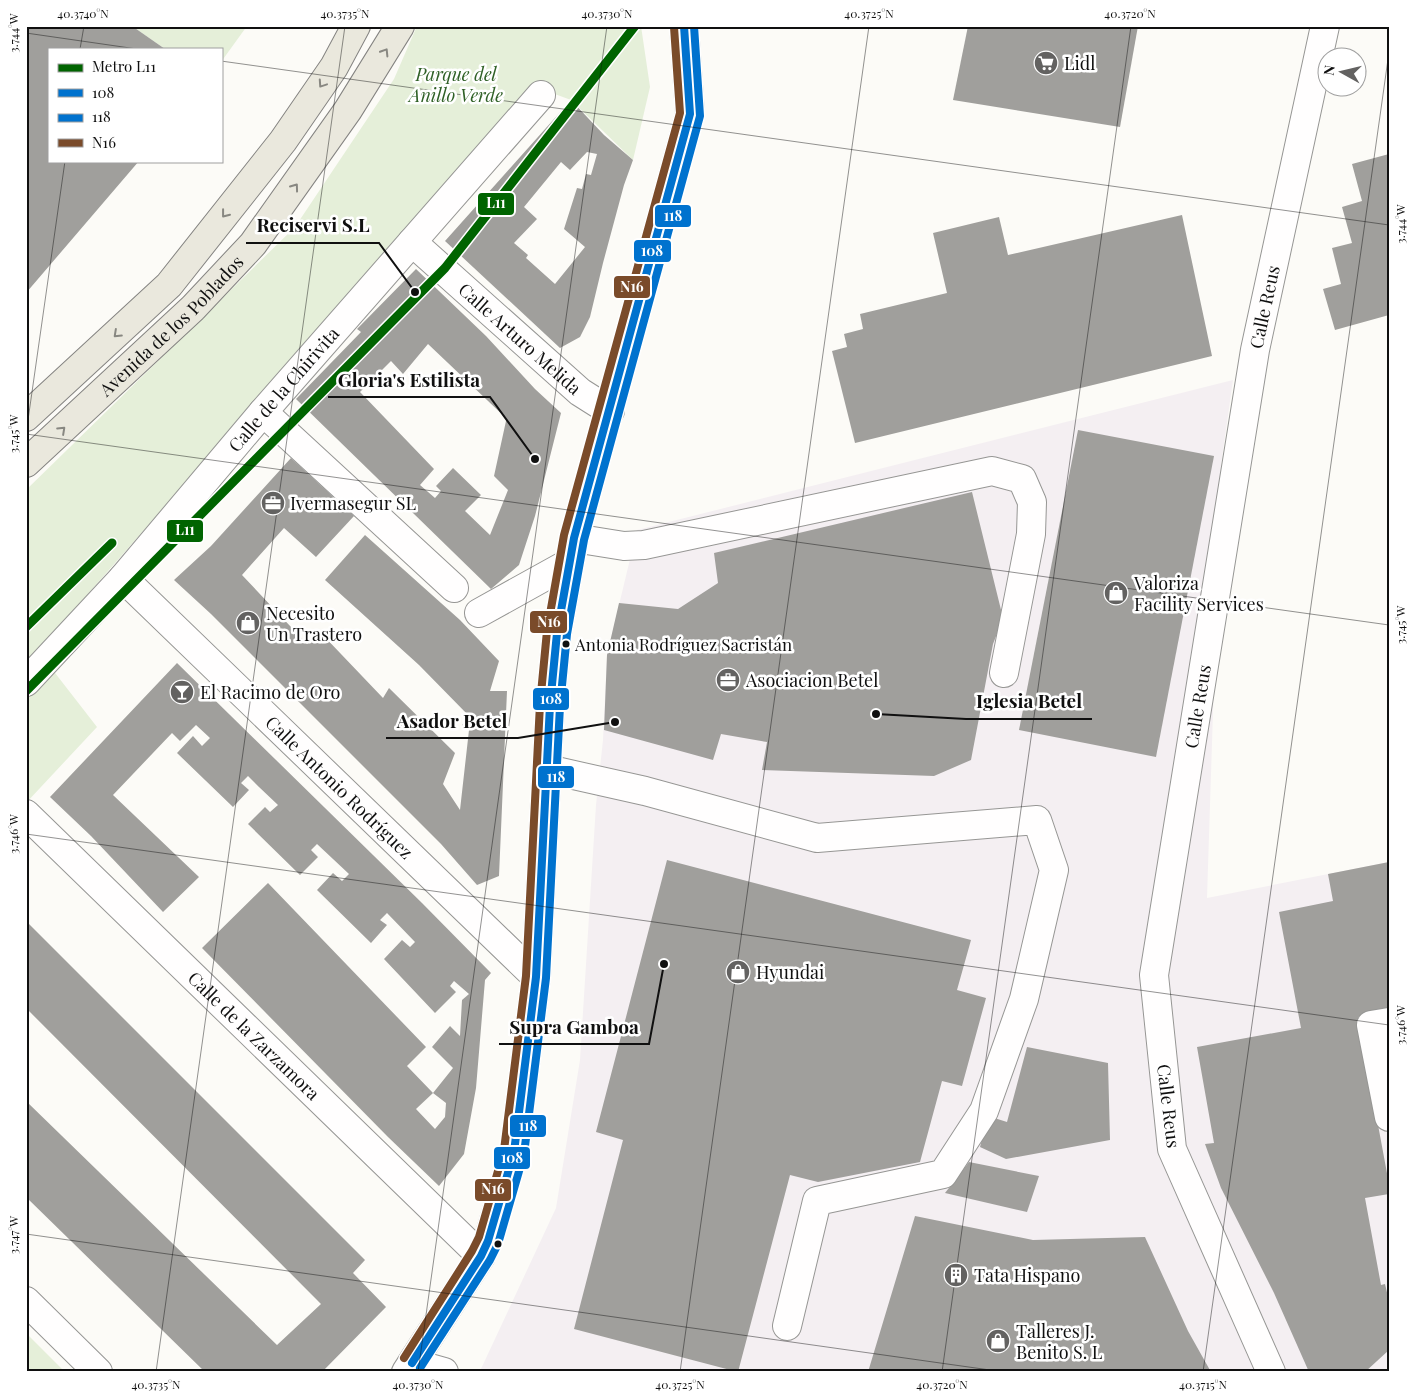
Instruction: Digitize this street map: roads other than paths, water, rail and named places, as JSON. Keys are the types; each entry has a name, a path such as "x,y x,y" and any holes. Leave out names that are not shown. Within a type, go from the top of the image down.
{"main road":[{"name":"Avenida de los Poblados","path":"26,417 169,285 283,141 334,67 356,26"},
{"name":"Avenida de los Poblados","path":"26,463 193,308 253,244 348,110 400,26"}],"street":[{"path":"444,1372 409,1368 481,1256 488,1241 514,1152 536,977 550,705 556,642 572,550 690,114 684,26"},
{"name":"Calle Reus","path":"1271,1372 1172,1149 1154,975 1255,350 1325,26"},
{"name":"Calle de la Chirivita","path":"26,682 123,578 263,412 541,95"},
{"name":"Calle Arturo Melida","path":"412,242 580,392 610,411"},
{"path":"263,412 454,588"},
{"path":"479,612 572,550 644,545 992,471 1022,480 1032,502 1031,534 1004,673"},
{"name":"Calle Antonio Rodríguez","path":"123,578 536,977"},
{"path":"547,769 645,791 817,838 1037,820 1054,870 1024,999 984,1111 943,1174 817,1201 787,1326"},
{"name":"Calle de la Zarzamora","path":"26,814 481,1256"},
{"path":"1389,1022 1371,1025 1389,1117"},
{"path":"26,1300 98,1372"}],"metro line":[{"name":"L11","path":"26,691 445,268 635,26"},
{"name":"L11","path":"26,627 112,543"}],"place":[{"name":"Lidl","path":"1046,63"},
{"name":"Reciservi S.L","path":"415,292"},
{"name":"Gloria's Estilista","path":"535,459"},
{"name":"Ivermasegur SL","path":"273,503"},
{"name":"Valoriza Facility Services","path":"1116,593"},
{"name":"Necesito Un Trastero","path":"248,623"},
{"name":"Antonia Rodríguez Sacristán","path":"566,644"},
{"name":"Asociacion Betel","path":"728,680"},
{"name":"El Racimo de Oro","path":"182,692"},
{"name":"Iglesia Betel","path":"876,714"},
{"name":"Asador Betel","path":"615,722"},
{"name":"Supra Gamboa","path":"664,964"},
{"name":"Hyundai","path":"738,972"},
{"name":"Tata Hispano","path":"956,1275"},
{"name":"Talleres J. Benito S. L","path":"998,1341"}],"park label":[{"name":"Parque del Anillo Verde","path":"456,84"}]}
